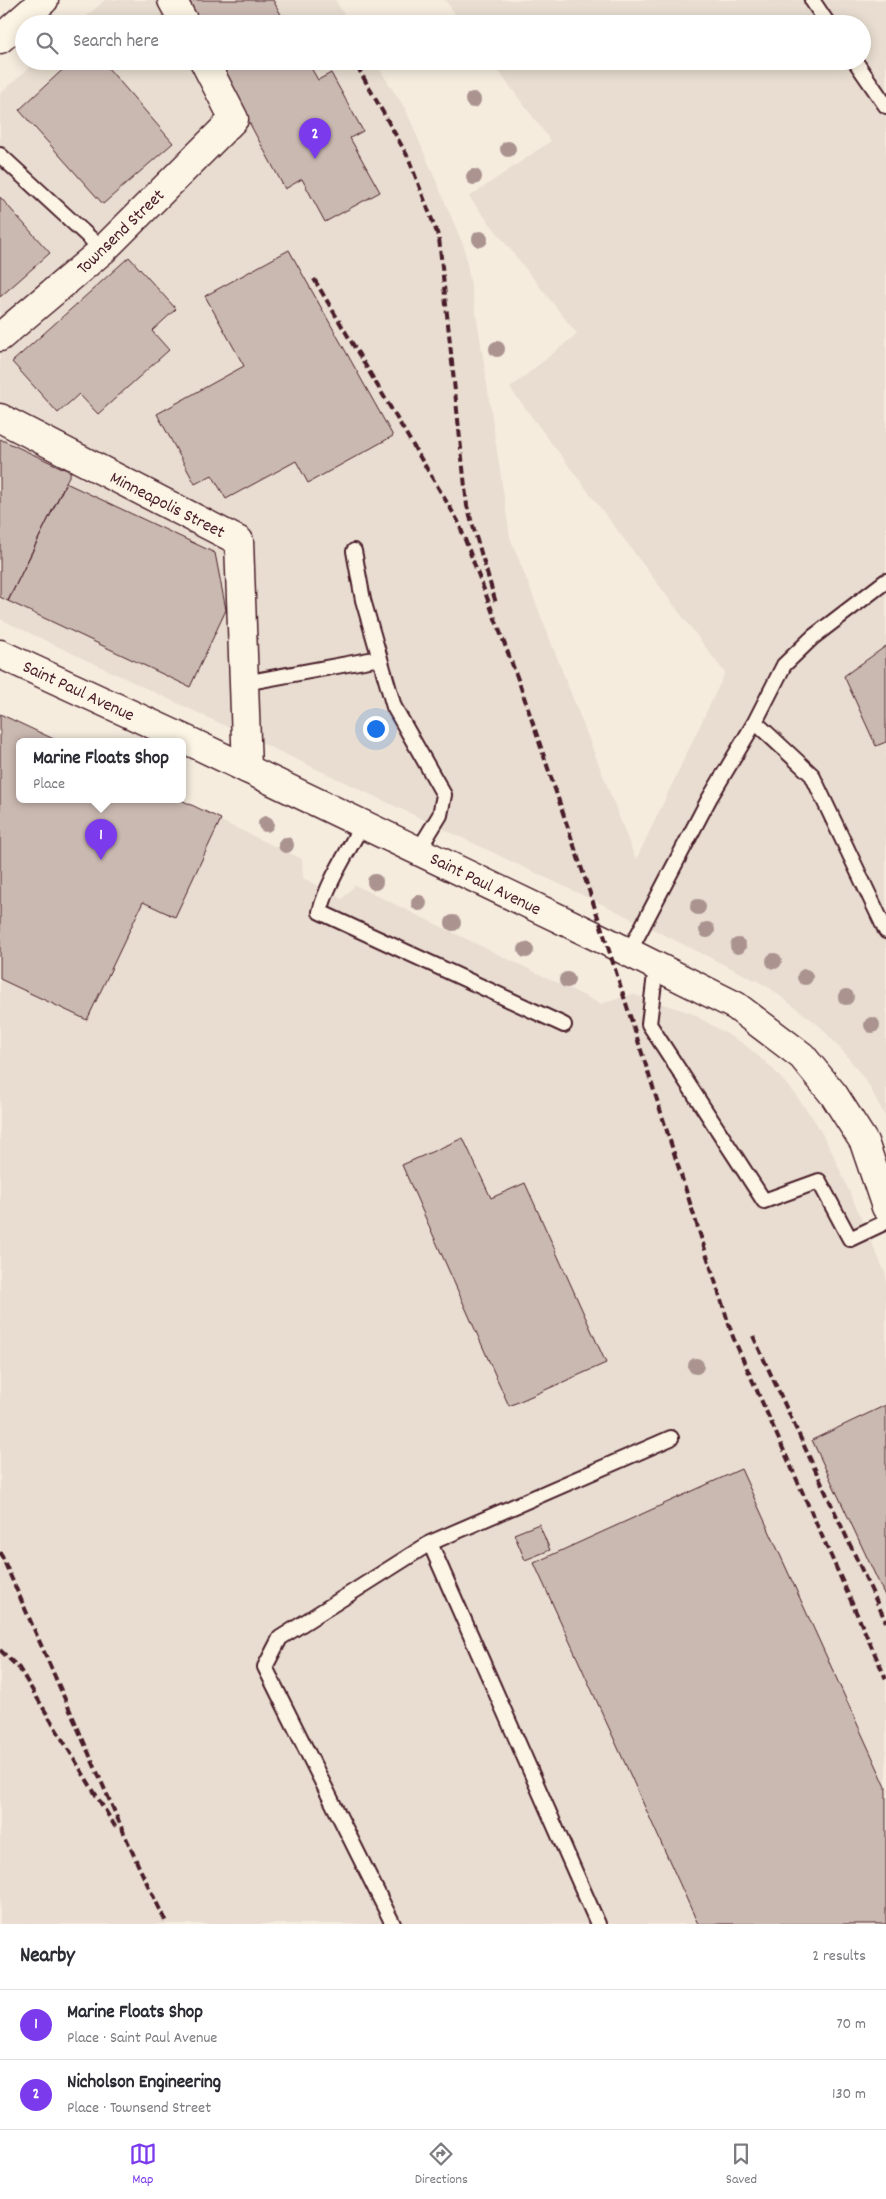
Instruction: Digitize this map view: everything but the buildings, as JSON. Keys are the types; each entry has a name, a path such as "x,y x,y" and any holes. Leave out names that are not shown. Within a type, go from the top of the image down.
{"street":[{"path":"27,15 44,0"},
{"path":"172,0 180,15"},
{"path":"0,39 15,26"},
{"name":"Townsend Street","path":"0,337 103,250 234,119 209,70"},
{"name":"Minneapolis Street","path":"0,418 239,541 248,769"},
{"name":"Saint Paul Avenue","path":"0,654 181,738"},
{"name":"Saint Paul Avenue","path":"186,740 629,952 736,1006 802,1056 834,1095 864,1142 886,1207"}],"lane":[{"path":"812,0 822,15"},
{"path":"860,70 886,106"},
{"path":"0,155 103,250"},
{"path":"354,551 363,600 394,707 444,795 440,815 418,851"},
{"path":"629,952 709,799 755,722 784,665 813,637 886,581"},
{"path":"244,683 380,658"},
{"path":"755,722 812,775 886,931"},
{"path":"362,824 325,891 320,912 564,1025"},
{"path":"656,966 649,1024 764,1201 820,1181 850,1239 886,1222"},
{"path":"393,1924 266,1667 280,1638 430,1543 671,1438"},
{"path":"430,1543 598,1924"}],"shaded area":[{"path":"105,0 335,0 344,15 88,15"},
{"path":"445,0 886,0 886,1118 868,1084 821,1027 767,986 614,910 0,619 0,94 27,70 380,70 406,110 464,247 479,331 510,537 636,860 725,673 510,388 577,334 469,197 551,141 498,70 871,70 871,15 456,15"},
{"path":"0,716 47,738 16,738 16,803 183,803 302,859 303,878 342,899 355,885 601,1004 632,994 691,1013 744,1044 771,1067 815,1121 832,1152 886,1275 886,1924 0,1924"}],"railway":[{"path":"359,70 408,157 439,238 467,506 496,603"},
{"path":"314,279 458,521 519,682 606,941 733,1337 886,1679"},
{"path":"753,1336 886,1622"},
{"path":"0,1552 139,1867 167,1924"},
{"path":"0,1650 19,1668 116,1828"}],"place":[{"name":"Nicholson Engineering","path":"315,159"},
{"name":"Marine Floats Shop","path":"101,860"}]}
